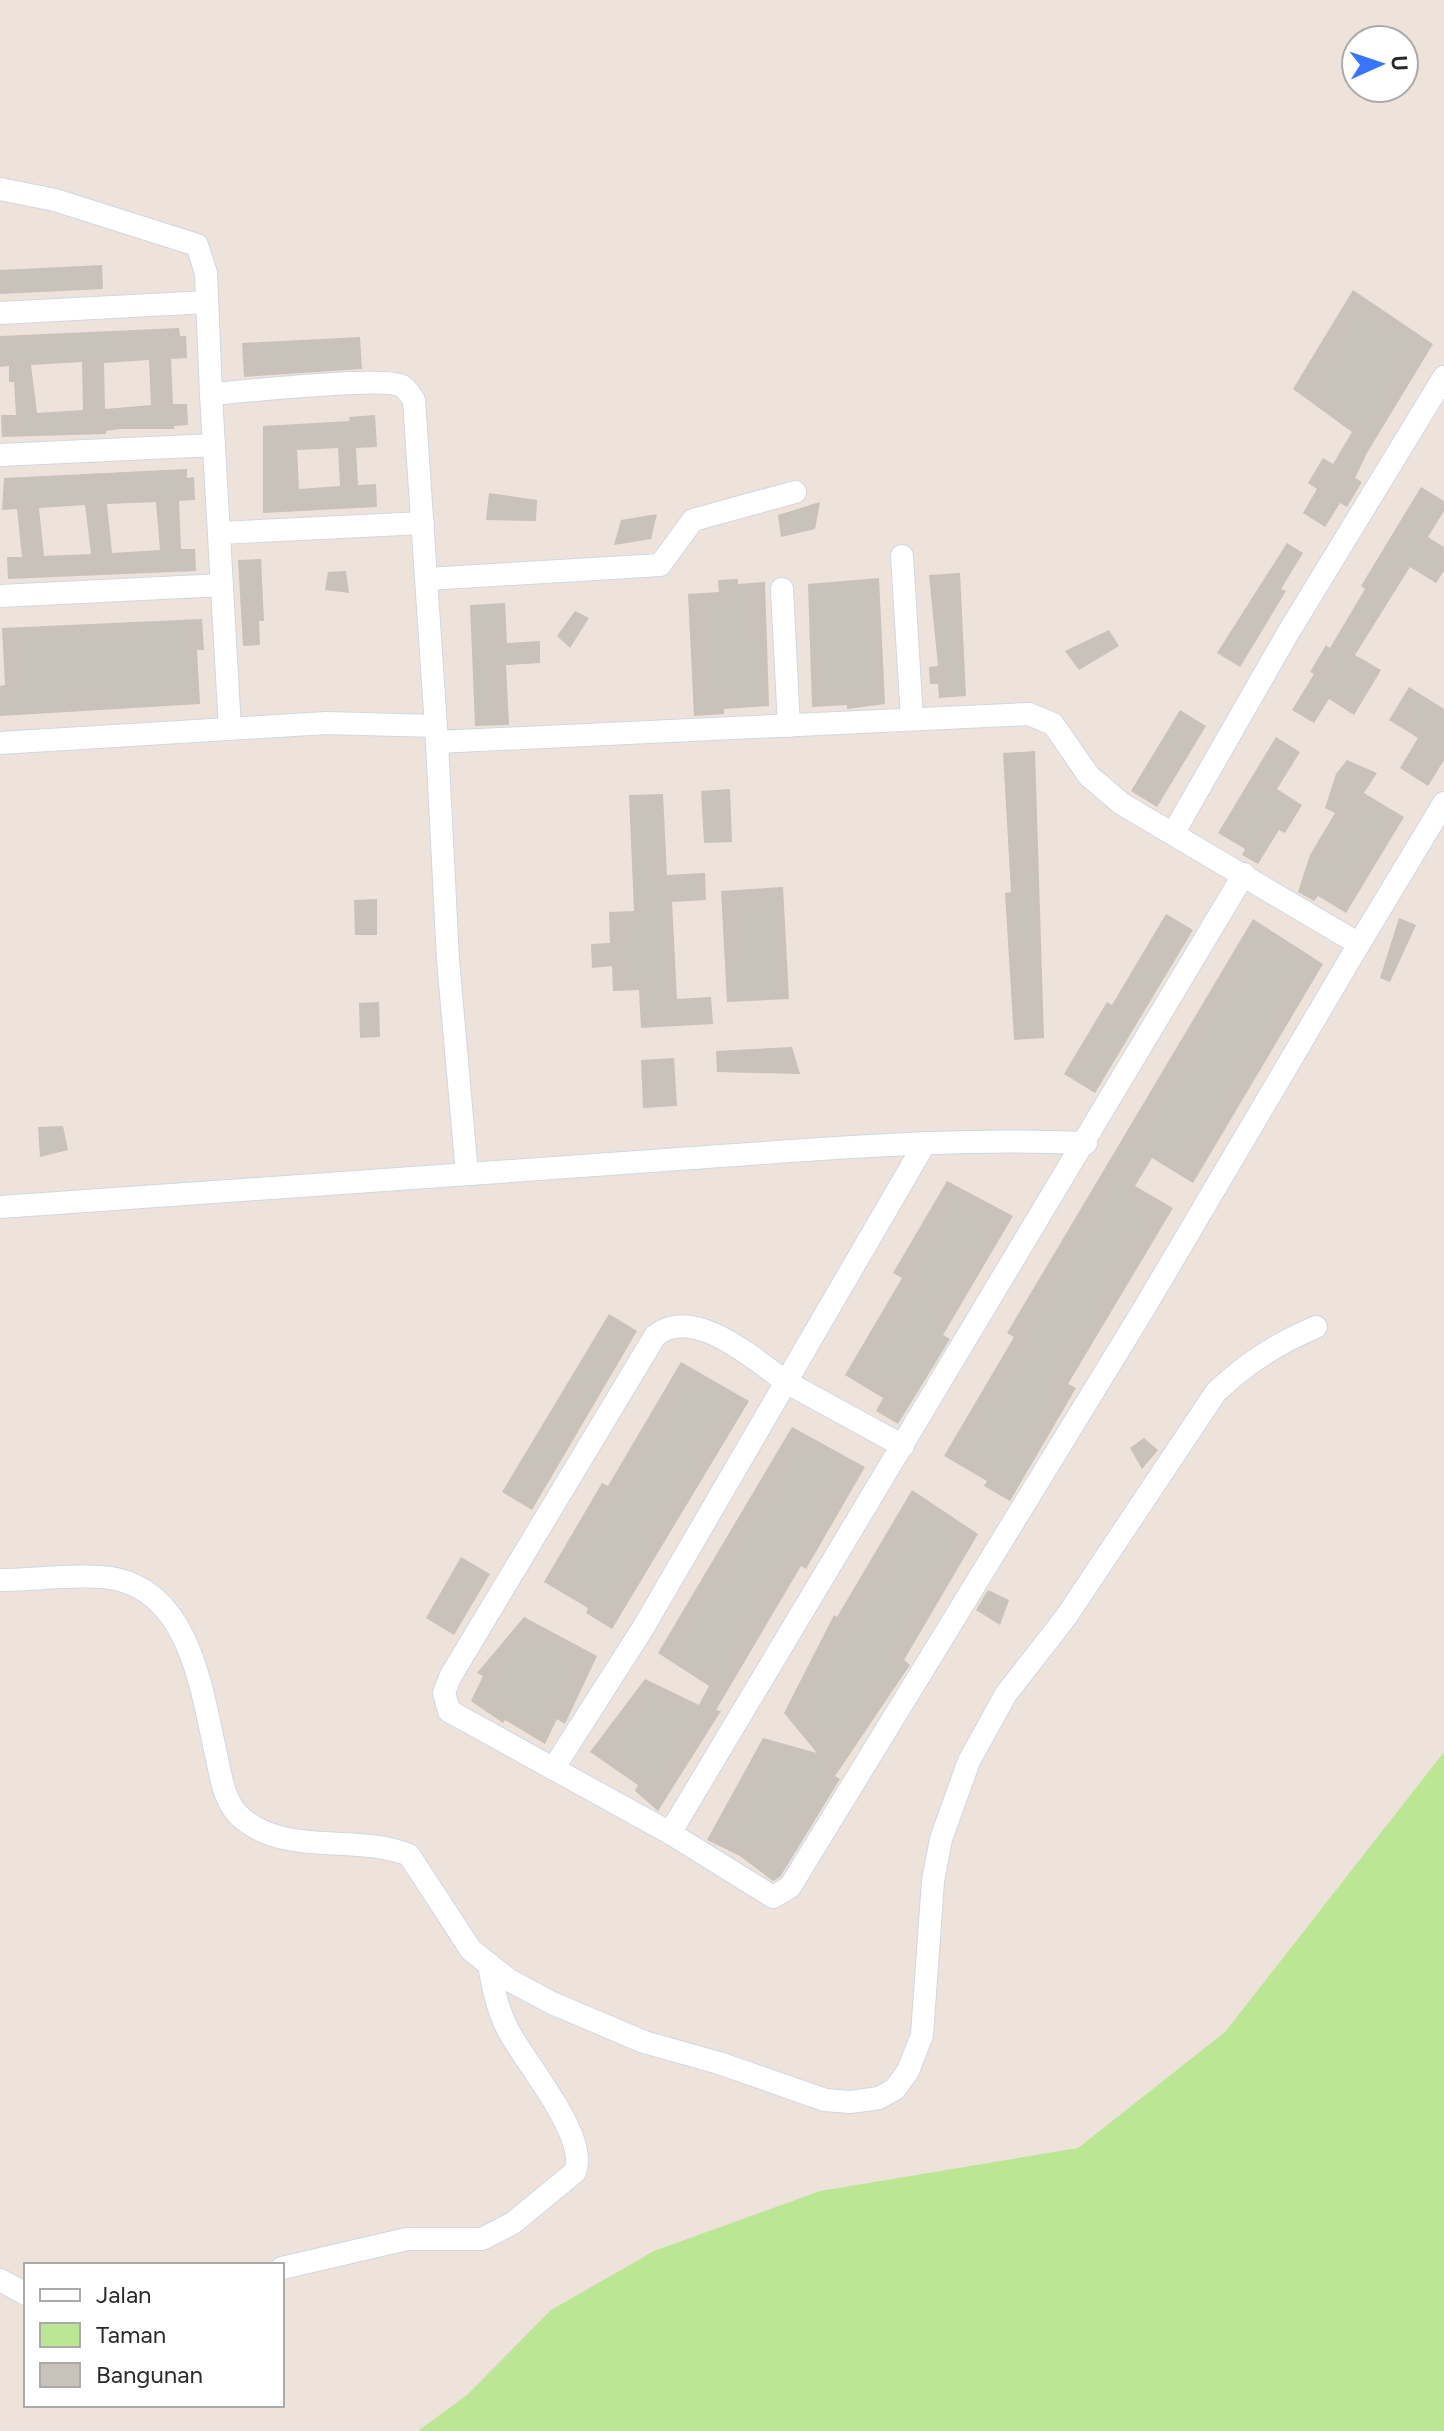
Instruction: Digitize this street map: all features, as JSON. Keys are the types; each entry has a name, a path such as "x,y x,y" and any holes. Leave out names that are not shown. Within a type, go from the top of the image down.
{"street":[{"path":"0,189 55,200 197,245 206,273 230,729"},
{"path":"0,313 207,302"},
{"path":"1174,832 1288,633 1444,377"},
{"path":"211,394 364,383 402,386 414,400 437,734 448,960 467,1174"},
{"path":"0,455 214,445"},
{"path":"427,579 660,565 693,520 795,492"},
{"path":"219,533 423,523"},
{"path":"902,556 912,719"},
{"path":"0,596 222,585"},
{"path":"782,589 789,726"},
{"path":"0,743 326,723 437,734 789,726 1029,714 1053,724 1089,776 1104,789 1359,944"},
{"path":"903,1446 786,1382 733,1344 689,1324 673,1325 655,1336 450,1677 444,1693 449,1711 670,1833 766,1895 779,1896 790,1887 1145,1307 1444,803"},
{"path":"670,1833 1086,1143 1244,874"},
{"path":"553,1769 643,1628 925,1143"},
{"path":"0,1207 925,1143 1086,1143"},
{"path":"0,1580 115,1579 148,1592 170,1615 196,1666 223,1789 242,1820 279,1838 382,1848 409,1855 471,1950 552,2003 644,2042 719,2063 825,2100 850,2102 879,2098 895,2089 908,2071 922,2035 933,1881 941,1839 969,1761 1006,1694 1066,1617 1216,1392 1249,1361 1316,1327"},
{"path":"284,2268 407,2239 482,2239 513,2223 575,2172 577,2155 572,2135 509,2032 500,2013 489,1964"},
{"path":"0,2280 24,2293"}],"green space":[{"path":"1444,1752 1444,2431 418,2431 467,2395 551,2310 654,2251 820,2191 1078,2148 1225,2032"}],"building":[{"path":"102,265 103,289 0,294 0,270"},
{"path":"1353,290 1433,344 1367,453 1355,478 1362,482 1347,507 1340,503 1325,527 1303,513 1317,489 1308,483 1323,458 1333,464 1352,432 1293,389"},
{"path":"179,328 180,336 186,336 187,358 171,359 173,404 187,404 188,425 174,426 174,429 120,429 106,431 106,434 2,437 1,415 16,415 14,382 9,382 9,366 0,367 0,336","holes":["149,360 151,405 105,409 104,363","82,362 83,410 37,413 31,365"]},
{"path":"360,337 362,369 244,377 242,343"},
{"path":"375,415 377,447 356,448 358,485 376,484 377,507 263,513 263,426 350,421 349,417","holes":["338,448 340,486 299,489 297,450"]},
{"path":"187,469 187,478 194,477 195,500 179,501 181,549 195,549 196,571 8,579 7,557 22,557 17,509 2,510 4,478","holes":["156,502 160,550 112,553 107,504","85,505 91,554 44,556 39,508"]},
{"path":"1421,487 1444,501 1444,511 1428,537 1444,547 1444,571 1436,583 1410,567 1355,655 1381,670 1354,715 1329,699 1314,723 1292,710 1314,674 1310,672 1326,645 1330,648 1365,589 1361,586"},
{"path":"489,493 537,500 536,521 486,520"},
{"path":"820,502 815,529 781,537 778,515"},
{"path":"657,514 651,539 614,545 621,520"},
{"path":"1287,543 1303,553 1281,589 1286,591 1240,667 1217,653"},
{"path":"261,559 264,621 259,621 260,645 243,646 238,560"},
{"path":"346,571 349,593 325,590 328,572"},
{"path":"960,573 966,696 939,698 938,684 930,684 929,667 938,666 929,575"},
{"path":"879,578 885,704 847,709 847,705 812,707 808,584"},
{"path":"738,579 738,584 765,582 769,706 724,709 724,714 694,716 688,594 719,592 718,580"},
{"path":"505,603 507,643 540,641 540,663 506,665 509,725 475,726 470,605"},
{"path":"575,611 589,618 570,648 557,636"},
{"path":"202,619 204,650 197,650 200,704 0,716 0,686 5,685 2,628"},
{"path":"1109,630 1119,646 1079,670 1065,651"},
{"path":"1409,687 1444,709 1444,760 1428,786 1400,768 1418,738 1389,720"},
{"path":"1180,710 1206,726 1157,807 1131,791"},
{"path":"1276,737 1300,752 1277,789 1302,805 1285,833 1279,830 1258,864 1242,855 1245,849 1218,833"},
{"path":"1035,751 1044,1038 1014,1040 1005,893 1011,892 1003,753"},
{"path":"1347,760 1377,773 1364,793 1404,817 1346,913 1318,896 1314,901 1298,892 1310,855 1335,813 1325,808 1336,774"},
{"path":"730,789 732,842 704,843 701,791"},
{"path":"663,794 667,875 705,873 706,900 672,902 677,999 711,997 713,1024 641,1028 639,990 613,991 612,966 592,968 591,944 610,943 609,912 634,911 629,795"},
{"path":"783,887 789,999 727,1002 721,891"},
{"path":"377,899 377,935 355,935 354,900"},
{"path":"1166,914 1193,930 1095,1093 1064,1074 1107,1002 1112,1005"},
{"path":"1399,918 1416,925 1390,982 1380,978"},
{"path":"1253,919 1323,964 1193,1183 1152,1158 1135,1186 1173,1208 1068,1384 1076,1388 1010,1501 984,1486 987,1481 944,1456 1014,1337 1007,1333"},
{"path":"379,1002 380,1037 360,1038 359,1003"},
{"path":"792,1047 800,1074 717,1072 716,1051"},
{"path":"674,1058 677,1106 643,1108 641,1060"},
{"path":"63,1126 68,1150 40,1157 38,1127"},
{"path":"947,1181 1013,1216 943,1335 950,1339 898,1424 876,1411 883,1398 845,1375 902,1278 893,1273"},
{"path":"609,1314 637,1331 532,1510 502,1492"},
{"path":"681,1362 749,1401 612,1629 586,1613 588,1608 544,1582 602,1483 608,1486"},
{"path":"792,1427 865,1467 806,1569 801,1566 716,1710 721,1711 658,1811 635,1791 638,1785 590,1752 645,1679 699,1705 709,1686 658,1653"},
{"path":"1144,1438 1158,1450 1142,1469 1130,1448"},
{"path":"912,1490 978,1534 904,1660 910,1665 835,1776 840,1779 780,1877 773,1881 740,1856 707,1840 763,1738 817,1753 784,1713 834,1615 837,1617"},
{"path":"461,1557 490,1574 454,1635 426,1618"},
{"path":"988,1590 1009,1600 1000,1625 976,1610"},
{"path":"524,1617 597,1656 565,1724 557,1719 545,1744 505,1720 503,1723 471,1701 483,1676 477,1673"}]}
